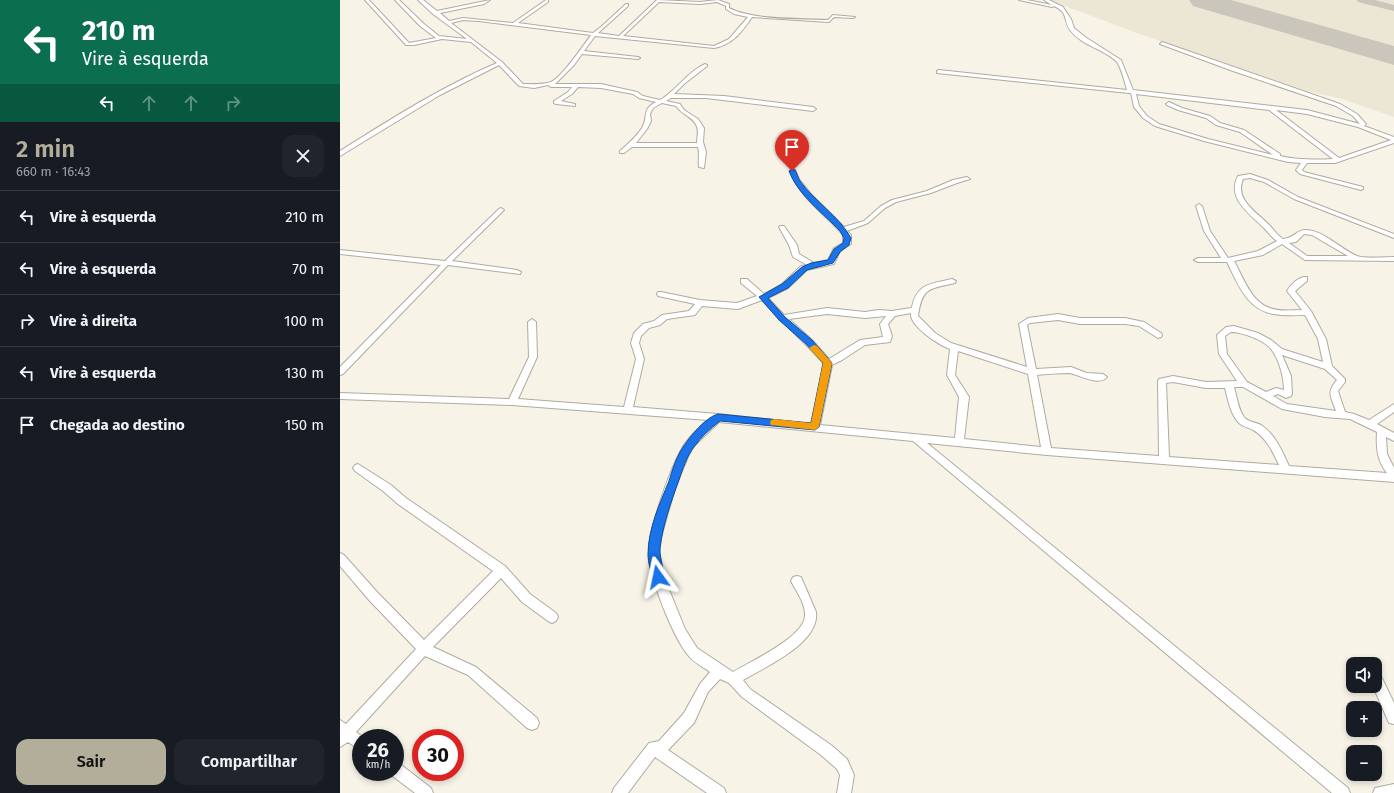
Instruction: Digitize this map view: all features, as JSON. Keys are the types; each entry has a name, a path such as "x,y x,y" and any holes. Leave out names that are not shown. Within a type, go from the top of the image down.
{"street":[{"path":"367,0 408,44 440,38 474,42"},
{"path":"397,0 422,25 440,38"},
{"path":"420,0 430,6 435,13 500,63 521,85 534,86 551,83 572,64 594,34 604,27 627,5"},
{"path":"435,13 483,3 488,0"},
{"path":"1021,0 1062,8"},
{"path":"1046,0 1062,8 1069,19 1072,29 1082,38 1119,61 1132,92 1136,106 1145,117 1157,125 1206,140 1281,157 1288,160 1338,160 1394,140"},
{"path":"514,24 547,1"},
{"path":"620,37 657,1 700,3 717,2 728,5 727,8 736,13 751,16 797,20 829,21 834,16 853,17"},
{"path":"448,22 471,19 694,46 720,47 740,31 751,16"},
{"path":"1162,43 1235,70 1338,105 1349,111 1361,121 1363,124 1360,126"},
{"path":"580,52 614,54 638,58"},
{"path":"340,154 419,104 460,81 500,63"},
{"path":"622,152 631,146 647,124 647,114 651,107 670,96 682,83 705,65"},
{"path":"939,72 1307,112 1360,126 1394,140"},
{"path":"551,83 553,85 606,87 635,93 641,97 680,106 682,111 699,123 701,128 701,145 703,152 700,160 702,167"},
{"path":"573,105 556,102 570,93 576,86"},
{"path":"670,96 689,95 813,109"},
{"path":"1169,104 1180,109 1208,116 1218,124 1246,133 1273,150 1281,157"},
{"path":"1271,108 1338,160"},
{"path":"631,146 701,145"},
{"path":"1305,161 1299,170 1302,173 1361,188"},
{"path":"661,294 700,303 738,306 763,297 785,286 799,272 813,265 831,262 837,250 847,244 847,234 805,192 796,180 792,171"},
{"path":"1394,236 1296,198 1266,181 1250,176 1240,177 1238,181 1237,189 1243,203 1277,238 1308,259 1394,259"},
{"path":"844,230 866,222 883,206 894,201 929,192 955,181 967,179"},
{"path":"1199,206 1207,231 1252,299 1262,308 1269,310 1308,313"},
{"path":"340,372 501,210"},
{"path":"782,227 793,245 796,255 813,265"},
{"path":"1198,260 1227,260 1260,254 1283,241 1293,240 1302,232 1310,232 1358,259"},
{"path":"340,252 346,251 517,272"},
{"path":"1307,267 1308,259"},
{"path":"1304,279 1293,286 1291,291 1308,313 1324,343 1324,353 1328,366 1341,379 1341,382 1335,387 1334,391 1342,416"},
{"path":"952,280 925,288 918,297 914,317 931,336 943,344 1032,372 1071,370 1086,376 1103,377"},
{"path":"744,282 763,297 828,363"},
{"path":"628,410 640,359 635,343 637,335 646,326 657,324 665,317 692,313 700,303"},
{"path":"782,318 828,311 866,315 879,313 892,314 915,310"},
{"path":"828,363 839,358 863,342 887,340 888,336 884,324 892,314"},
{"path":"1047,451 1023,327 1025,322 1058,317 1080,321 1125,321 1141,324 1158,335"},
{"path":"512,402 533,357 532,322"},
{"path":"1266,397 1273,391 1277,390 1286,395 1288,394 1289,390 1288,377 1275,349 1268,342 1255,335 1229,329 1221,335 1223,354 1244,384 1256,390 1266,397 1275,402 1294,410 1351,416 1394,437"},
{"path":"954,347 952,375 964,397 959,442"},
{"path":"1275,349 1297,358 1328,366"},
{"path":"815,427 828,363"},
{"path":"1164,459 1162,381 1174,379 1198,384 1244,384"},
{"path":"1229,385 1240,419 1245,423 1256,427 1267,436 1276,447 1286,470"},
{"path":"340,396 512,402 718,417 1047,451 1394,478"},
{"path":"1370,424 1394,408"},
{"path":"718,417 697,436 683,456 662,512 656,537 654,554 655,565 664,596 681,634 694,652 719,671 733,679 746,693 826,750 842,764 847,775 844,793"},
{"path":"1382,430 1381,452 1385,465 1394,474"},
{"path":"914,437 1343,793"},
{"path":"358,468 387,488 402,501 501,570 526,598 552,618"},
{"path":"340,558 373,596 424,649 472,671 532,723"},
{"path":"352,739 342,733 501,570"},
{"path":"733,679 790,645 807,629 810,621 810,612 797,582"},
{"path":"619,793 654,748 662,747 688,718 704,688 719,671"},
{"path":"1382,691 1394,718"},
{"path":"654,748 719,793"},
{"path":"404,777 426,793"},
{"path":"1380,793 1394,791"}],"shaded area":[{"path":"1049,0 1394,0 1394,117 1342,99 1304,90 1134,32"}],"taxiway":[{"path":"1362,0 1394,8"}],"runway":[{"path":"1202,0 1394,56"}],"slow traffic":[{"path":"775,423 815,427 828,363 814,348"}],"route":[{"path":"658,577 654,554 656,537 662,512 683,456 690,444 705,428 718,417 815,427 828,363 763,297 785,286 804,268 831,262 837,250 847,244 848,238 844,230 805,192 796,180 792,171"}]}
